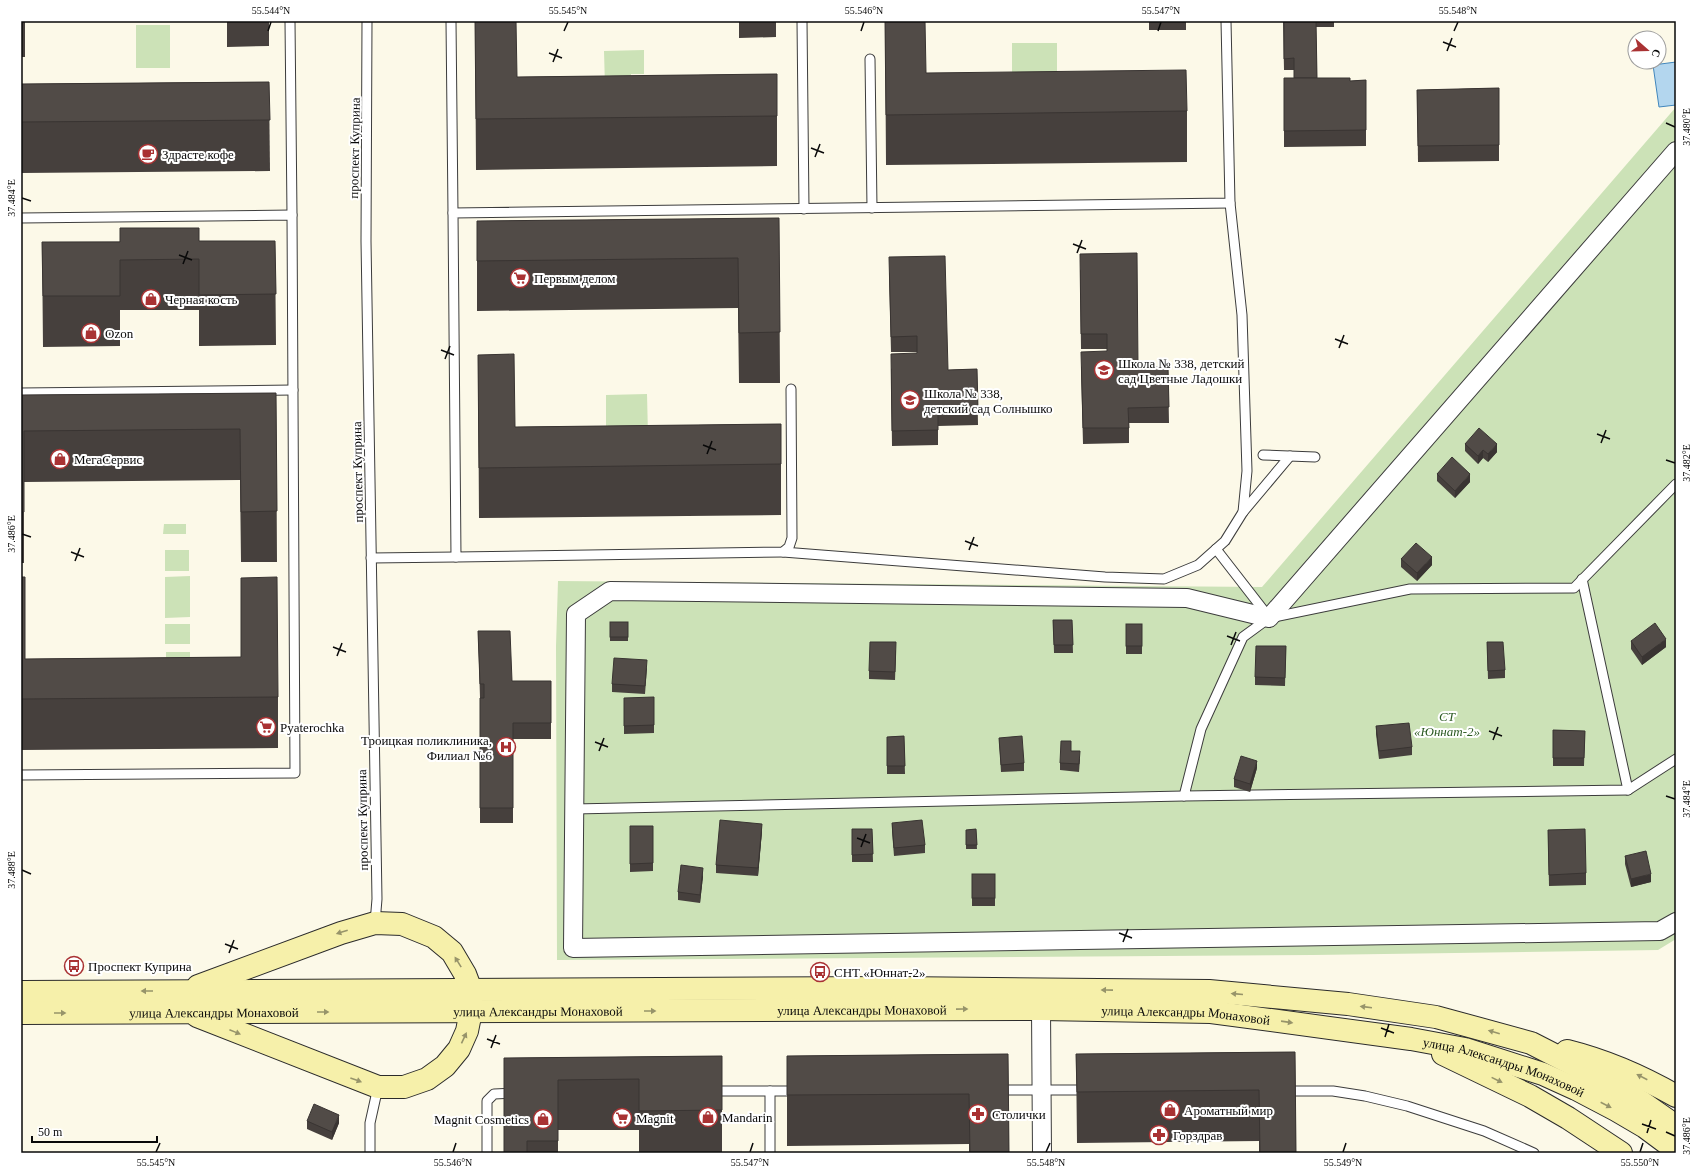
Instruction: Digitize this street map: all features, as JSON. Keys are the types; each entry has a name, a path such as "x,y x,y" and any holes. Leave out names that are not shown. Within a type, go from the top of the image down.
{"main road":[{"path":"186,991 341,933 376,923 402,924 434,936 452,952 465,974 471,1001 468,1031 459,1049 445,1066 427,1079 404,1087 378,1087 186,1012"},
{"name":"улица Александры Монаховой","path":"21,1013 186,1012 471,1001 905,988 1209,991 1348,1004 1436,1017 1531,1043 1620,1089 1676,1126"},
{"name":"улица Александры Монаховой","path":"21,992 186,991 471,1001 1041,1008 1211,1012 1411,1038 1465,1049 1543,1074 1616,1110 1645,1127 1676,1150"},
{"path":"1411,1038 1530,1096 1568,1118 1616,1151"},
{"path":"1531,1043 1614,1065 1652,1082 1676,1096"}],"street":[{"path":"1676,151 1269,618 1187,598 610,591 576,614 573,948 1660,931 1676,922"},
{"path":"1041,1008 1042,1153"}],"lane":[{"path":"21,774 295,773 290,21"},
{"name":"проспект Куприна","path":"368,21 366,241 377,899 376,923"},
{"path":"451,21 456,557"},
{"path":"802,21 804,208"},
{"path":"1226,21 1230,203 1242,316 1247,471 1243,512"},
{"path":"870,59 872,208"},
{"path":"453,213 1230,203"},
{"path":"21,218 292,215"},
{"path":"783,552 789,547 792,538 791,389"},
{"path":"21,393 293,390"},
{"path":"1263,455 1315,457"},
{"path":"371,558 783,552 1105,577 1164,579 1198,565 1225,541 1243,512 1290,456"},
{"path":"1184,796 1201,729 1243,637 1269,618 1410,589 1574,588 1676,484"},
{"path":"1216,549 1269,618"},
{"path":"1582,579 1628,790"},
{"path":"574,809 1184,796 1628,790 1676,759"},
{"path":"370,1153 370,1123 378,1087"},
{"path":"986,1090 1096,1090"},
{"path":"770,1091 770,1153"},
{"path":"703,1092 806,1091"},
{"path":"1275,1091 1333,1092 1366,1096 1407,1106 1484,1131 1534,1153"},
{"path":"487,1153 487,1101 494,1094 523,1093"}],"green space":[{"path":"136,25 170,25 170,68 136,68"},
{"path":"1012,43 1057,43 1057,82 1012,83"},
{"path":"644,50 644,74 631,74 631,87 605,87 604,51"},
{"name":"СТ «Юннат-2»","path":"1676,107 1676,939 1658,950 1313,955 557,960 556,646 558,581 1262,587"},
{"path":"647,394 648,435 606,435 606,395"},
{"path":"164,524 186,524 186,534 163,534"},
{"path":"165,550 189,550 189,571 165,571"},
{"path":"190,576 190,617 165,618 165,577"},
{"path":"165,624 190,624 190,644 165,644"},
{"path":"166,652 190,652 190,680 166,680"}],"water":[{"path":"1676,62 1676,105 1659,107 1654,70 1667,70 1667,63"}],"building":[{"path":"475,21 516,21 517,77 777,74 777,116 476,119"},
{"path":"885,21 925,21 926,73 1186,70 1187,111 886,115"},
{"path":"1284,21 1316,21 1317,78 1294,78 1294,58 1284,59"},
{"path":"1284,78 1350,78 1350,81 1366,80 1366,130 1284,131"},
{"path":"269,82 270,120 21,122 21,84"},
{"path":"1499,88 1499,145 1418,146 1417,90"},
{"path":"779,218 780,332 739,333 738,258 477,261 477,221"},
{"path":"120,228 199,228 199,241 275,241 276,294 199,295 199,259 120,260 120,296 43,296 42,242 120,242"},
{"path":"1137,253 1138,367 1168,367 1169,407 1128,408 1129,428 1083,428 1081,352 1107,351 1107,334 1081,334 1080,254"},
{"path":"945,256 948,370 977,369 978,410 938,411 938,430 892,431 891,354 917,353 917,336 891,337 889,257"},
{"path":"514,354 515,427 781,424 781,464 479,468 478,355"},
{"path":"276,393 277,511 241,512 240,429 24,431 24,512 21,512 21,395"},
{"path":"1479,428 1497,444 1488,454 1483,450 1478,456 1465,444"},
{"path":"1452,457 1470,474 1455,491 1437,474"},
{"path":"1416,543 1432,557 1417,573 1401,559"},
{"path":"21,577 25,577 25,659 241,657 241,578 277,577 278,697 21,699"},
{"path":"1053,620 1072,620 1073,645 1054,645"},
{"path":"610,622 628,622 628,637 610,637"},
{"path":"1655,623 1666,639 1642,657 1631,641"},
{"path":"1126,624 1142,624 1142,646 1126,646"},
{"path":"478,631 510,631 512,681 551,681 551,723 513,723 513,808 480,808 480,698 484,698 484,684 480,684"},
{"path":"870,642 896,642 895,672 869,671"},
{"path":"1487,642 1503,642 1505,670 1488,671"},
{"path":"1256,646 1286,646 1285,678 1255,677"},
{"path":"614,658 647,660 645,686 612,684"},
{"path":"654,697 654,725 624,726 624,698"},
{"path":"1409,723 1412,747 1379,751 1376,726"},
{"path":"1553,730 1585,731 1584,758 1553,758"},
{"path":"904,736 905,766 887,766 887,737"},
{"path":"1022,736 1024,763 1001,765 999,738"},
{"path":"1061,741 1071,741 1071,751 1080,751 1079,764 1060,763"},
{"path":"1241,756 1257,761 1250,784 1234,779"},
{"path":"720,820 762,824 758,868 716,865"},
{"path":"922,820 925,845 894,848 892,823"},
{"path":"630,826 653,826 653,863 630,864"},
{"path":"852,829 872,829 873,854 852,855"},
{"path":"976,829 977,845 966,845 966,830"},
{"path":"1585,829 1586,873 1549,875 1548,830"},
{"path":"1646,851 1651,874 1631,879 1625,856"},
{"path":"681,865 703,868 700,895 678,892"},
{"path":"972,874 995,874 995,898 972,898"},
{"path":"1295,1052 1296,1153 1260,1153 1259,1090 1077,1092 1076,1054"},
{"path":"1008,1054 1009,1153 970,1153 969,1094 787,1095 787,1056"},
{"path":"722,1056 722,1110 639,1111 639,1079 558,1080 558,1141 527,1141 527,1153 504,1153 504,1058"},
{"path":"314,1104 339,1115 332,1132 307,1121"}],"place":[{"name":"Здрасте кофе","path":"148,154"},
{"name":"Первым делом","path":"520,278"},
{"name":"Черная кость","path":"151,299"},
{"name":"Ozon","path":"91,333"},
{"name":"Школа № 338, детский сад Цветные Ладошки","path":"1104,370"},
{"name":"Школа № 338, детский сад Солнышко","path":"910,400"},
{"name":"МегаСервис","path":"60,459"},
{"name":"Pyaterochka","path":"266,727"},
{"name":"Троицкая поликлиника, Филиал №6","path":"506,747"},
{"name":"Проспект Куприна","path":"74,966"},
{"name":"СНТ «Юннат-2»","path":"820,972"},
{"name":"Ароматный мир","path":"1170,1110"},
{"name":"Столички","path":"978,1114"},
{"name":"Mandarin","path":"708,1117"},
{"name":"Magnit","path":"622,1118"},
{"name":"Magnit Cosmetics","path":"543,1119"},
{"name":"Горздрав","path":"1159,1135"}]}
